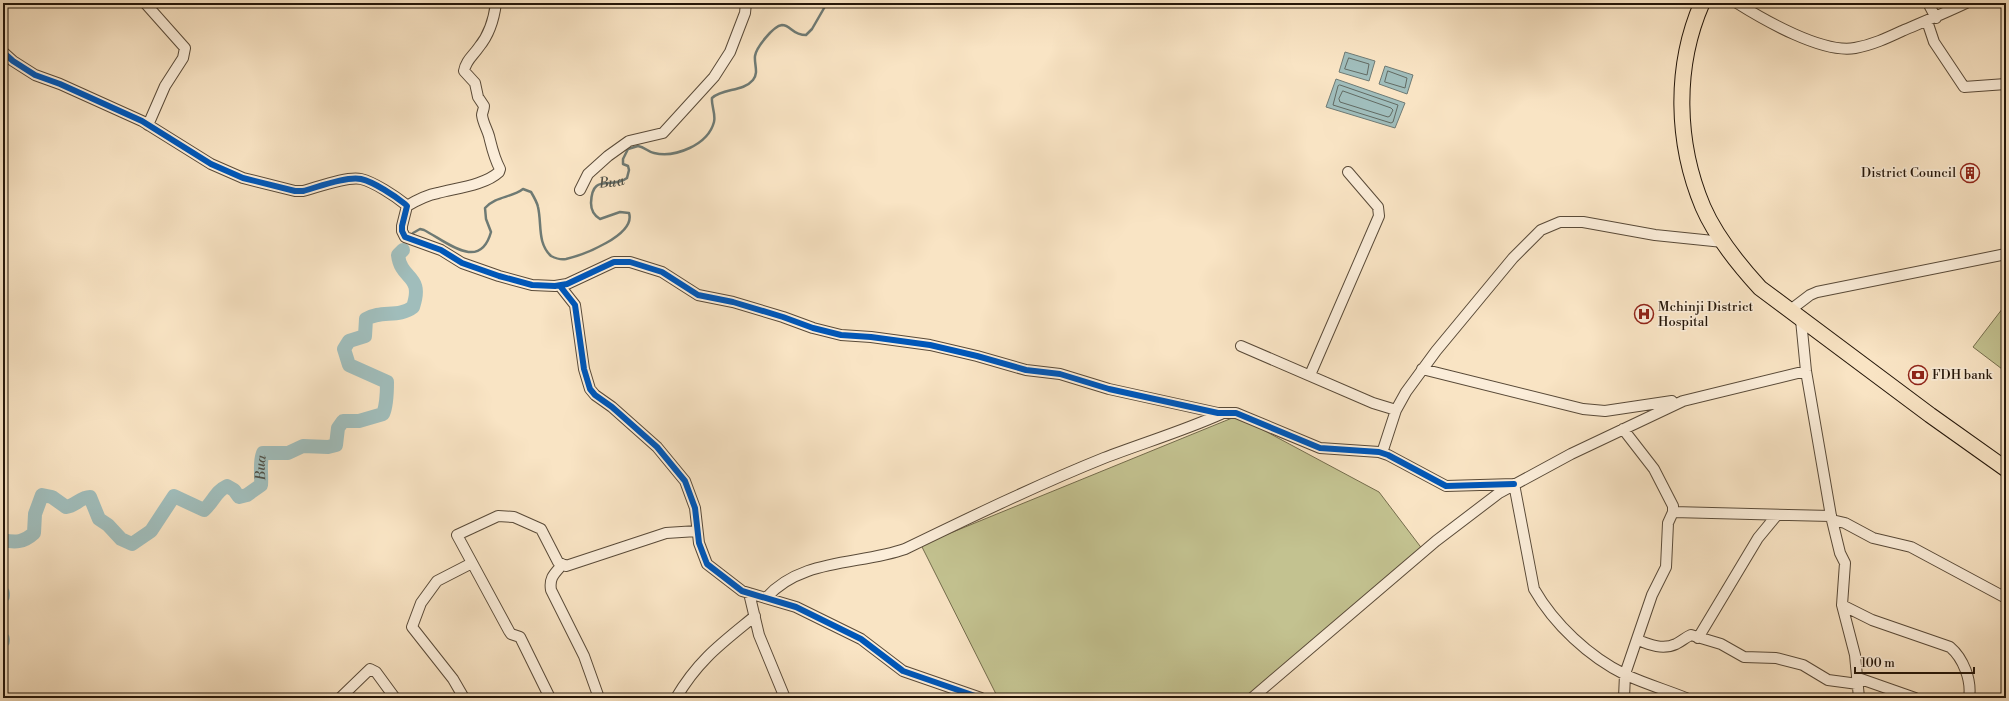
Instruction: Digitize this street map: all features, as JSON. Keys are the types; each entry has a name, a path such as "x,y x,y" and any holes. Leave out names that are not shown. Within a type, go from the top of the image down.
{"highway":[{"path":"1702,3 1691,33 1686,57 1682,108 1683,130 1687,156 1703,207 1723,242 1746,273 1760,288 1930,416 2006,469"}],"street":[{"path":"145,3 185,48 183,58 165,86 148,125"},
{"path":"407,206 428,196 486,180 500,172 489,143 489,136 485,128 482,115 484,106 478,97 475,83 464,71 466,62 479,48 492,23 496,3"},
{"path":"580,190 588,174 608,156 629,141 663,132 714,78 730,52 745,13 746,3"},
{"path":"1737,3 1755,14 1811,41 1830,47 1854,48 1881,40 1966,3"},
{"path":"1928,3 1934,42 1964,87 2006,84"},
{"path":"3,52 13,61 35,74 148,125 211,164 243,178 295,191 303,191 351,179 361,179 403,202 407,206"},
{"path":"1310,375 1379,216 1378,207 1348,172"},
{"path":"407,206 402,226 402,231 405,236 441,250 462,263 499,276 532,285 560,286 614,262 630,262 662,272 698,295 733,302 841,335 871,337 930,345 1026,370 1060,374 1109,389 1221,414 1236,413 1320,448 1382,453 1446,486 1514,484"},
{"path":"1382,453 1396,410 1422,369 1513,258 1541,230 1560,222 1583,222 1655,235 1723,242"},
{"path":"1859,698 1855,655 1842,605 1845,563 1840,553 1831,518 1795,315 1810,295 1817,292 2006,254"},
{"path":"560,286 575,304 584,369 590,389 595,395 612,407 657,447 685,481 695,508 697,531 702,556 707,564 732,584 749,593 796,607 861,639 903,671 975,697"},
{"path":"1241,346 1373,403 1396,410"},
{"path":"1422,369 1590,410 1605,412 1683,400 1806,371"},
{"path":"1252,698 1436,541 1499,493 1514,484 1683,400"},
{"path":"766,598 783,583 798,575 836,563 892,554 1054,479 1106,457 1193,427 1221,414"},
{"path":"1623,429 1654,469 1673,506 1673,512 1668,523 1666,567 1652,595 1626,674 1624,698"},
{"path":"1514,484 1534,589 1539,599 1568,635 1581,646 1626,674 1686,698"},
{"path":"1673,512 1831,518 1845,523 1873,538 1911,547 2006,598"},
{"path":"550,698 520,637 511,634 509,631 457,535 502,515 514,517 541,529 558,562 562,565 568,566 666,533 697,531"},
{"path":"1698,638 1753,544 1777,515"},
{"path":"464,698 453,679 412,627 421,603 437,581 472,563"},
{"path":"562,565 552,576 549,583 551,590 584,656 599,698"},
{"path":"749,593 764,646 785,698"},
{"path":"1842,605 1872,620 1950,647 1958,654 1964,667 1968,682 1969,698"},
{"path":"676,698 696,668 714,650 755,616"},
{"path":"1638,640 1653,646 1664,647 1676,644 1688,636 1698,638 1721,644 1744,657 1776,658 1803,665 1828,680 1858,681 1915,698"},
{"path":"340,698 370,669 376,672 395,698"}],"shaded area":[{"path":"2006,304 2006,372 1973,347"},
{"path":"1237,416 1379,492 1423,550 1250,698 998,698 921,545"}],"water":[{"path":"1345,52 1375,61 1369,81 1339,72"},
{"path":"1385,66 1413,75 1407,94 1379,84"},
{"path":"1336,79 1405,103 1395,128 1326,107"}],"waterway":[{"name":"Bua","path":"413,233 420,229 424,230 462,250 471,252 479,250 486,244 491,232 486,219 485,208 494,201 523,189 531,192 538,205 542,239 551,256 558,259 566,259 606,243 617,236 624,229 629,221 629,213 620,212 600,219 592,208 592,194 595,188 603,183 615,183 627,178 629,170 628,166 623,164 623,159 628,149 638,146 654,153 671,154 690,148 698,143 711,130 714,122 712,98 749,84 753,80 756,74 756,52 770,33 778,26 785,25 801,35 806,35 812,29 827,3"},
{"name":"Bua","path":"3,540 20,541 34,533 35,514 42,495 52,497 66,507 73,505 83,498 90,497 99,519 108,525 121,539 132,544 151,531 174,496 204,510 217,494 227,486 234,490 239,497 247,495 261,485 261,465 263,453 288,453 303,446 328,447 336,445 338,428 343,421 359,421 383,414 386,403 387,382 349,365 344,349 349,341 365,336 366,319 372,316 402,312 413,307 416,289 411,278 400,263 398,255 403,250"}],"cycle path":[{"path":"3,52 13,61 35,75 60,84 142,121 211,164 243,178 295,191 303,191 332,182 355,178 372,183 390,193 407,206 402,226 402,231 405,237 441,250 462,263 499,276 532,285 555,286 567,284 614,262 630,262 662,272 698,295 733,302 813,328 841,335 871,337 930,345 1026,370 1060,374 1109,389 1218,413 1236,413 1320,448 1379,452 1388,455 1446,486 1514,484"},
{"path":"560,286 575,305 584,369 590,389 595,395 612,407 657,447 685,481 695,508 699,543 707,564 742,591 796,607 861,639 903,671 981,698"}],"place":[{"name":"District Council","path":"1970,173"},
{"name":"Mchinji District Hospital","path":"1644,314"},
{"name":"FDH bank","path":"1918,375"}]}
